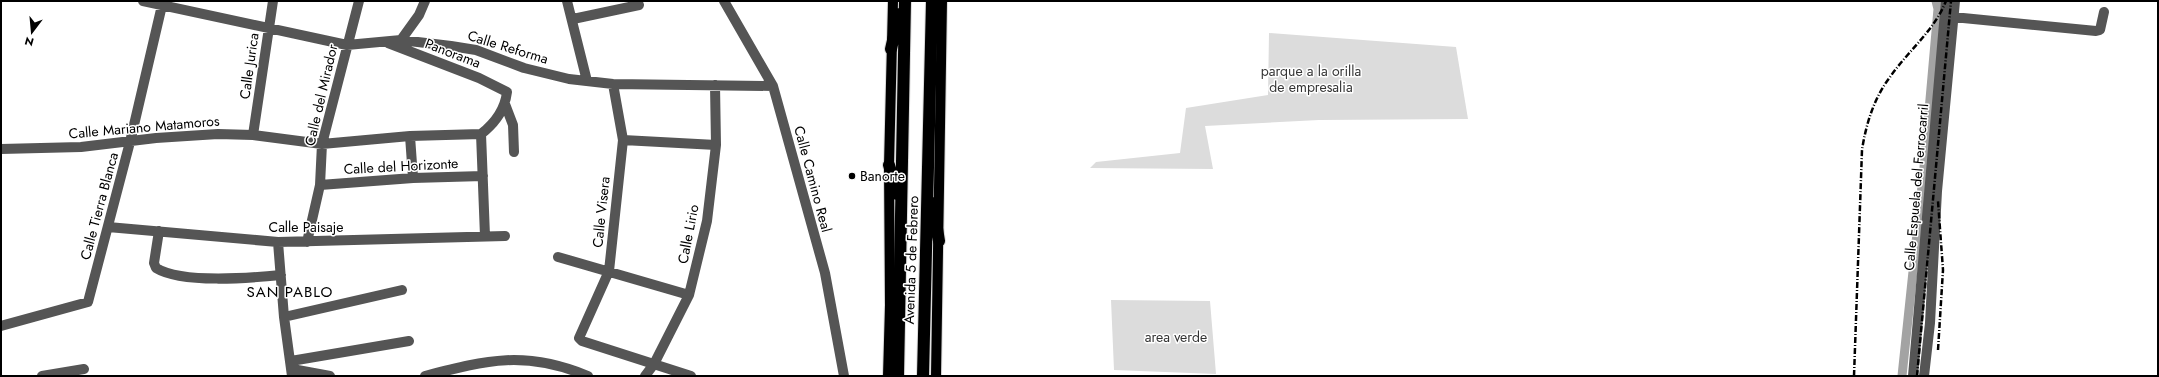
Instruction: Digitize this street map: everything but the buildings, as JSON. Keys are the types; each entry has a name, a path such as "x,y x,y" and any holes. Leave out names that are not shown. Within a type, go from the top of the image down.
{"highway":[{"path":"892,49 902,1"},
{"name":"Avenida 5 de Febrero","path":"898,376 905,1"},
{"name":"Avenida 5 de Febrero","path":"923,376 932,1"},
{"path":"889,165 901,207"},
{"path":"929,172 939,241"}],"main road":[{"name":"Avenida 5 de Febrero","path":"888,376 890,305 889,165 892,1"},
{"name":"Avenida 5 de Febrero","path":"936,376 942,1"}],"street":[{"name":"Calle Reforma","path":"143,1 163,3 269,29 347,45 388,43 401,40 476,50 524,68 568,79 613,84 773,86"},
{"name":"Calle Jurica","path":"253,135 273,1"},
{"name":"Calle del Mirador","path":"308,242 320,185 322,144 359,1"},
{"path":"401,40 419,15 425,1"},
{"path":"567,1 573,19 588,81"},
{"name":"Calle Camino Real","path":"724,1 773,86 825,273 844,376"},
{"name":"Calle Espuela del Ferrocarril","path":"1913,376 1946,1"},
{"name":"Calle Espuela del Ferrocarril","path":"1924,376 1930,323 1937,191 1955,1"},
{"name":"Calle Tierra Blanca","path":"1,326 88,302 130,142 163,3"},
{"path":"573,19 639,5"},
{"path":"1954,17 2096,31 2100,30 2104,12"},
{"name":"Panorama","path":"388,43 479,78 507,92 505,104"},
{"name":"Calle Visera","path":"613,84 623,140 608,271 579,338 582,341 654,364"},
{"name":"Calle Lirio","path":"645,376 654,364 689,295 707,221 716,145 715,85"},
{"path":"485,236 481,134 493,124 505,104"},
{"path":"505,104 513,125 514,152"},
{"name":"Calle Mariano Matamoros","path":"1,149 81,147 185,135 253,135 322,144 410,136 481,134"},
{"path":"410,136 413,178"},
{"path":"623,140 716,145"},
{"name":"Calle del Horizonte","path":"320,185 413,178 483,176"},
{"name":"Calle Paisaje","path":"108,228 278,242 505,236"},
{"path":"159,231 154,263 156,268 160,271 186,276 235,280 281,275"},
{"path":"278,242 284,317 292,369"},
{"path":"558,257 689,295"},
{"path":"284,317 402,290"},
{"path":"292,369 409,341"},
{"path":"425,376 470,365 510,359 542,362 588,376"},
{"path":"654,364 691,376"},
{"path":"42,376 84,369"},
{"path":"292,369 330,376"}],"green space":[{"name":"parque a la orilla de empresalia","path":"1269,33 1456,47 1468,119 1319,120 1205,126 1213,169 1090,168 1096,162 1180,153 1186,108 1268,95"},
{"name":"area verde","path":"1111,300 1210,301 1216,374 1114,370"}],"waterway":[{"path":"1902,376 1924,167 1938,9 1936,1"}],"railway":[{"path":"1854,376 1862,150 1866,131 1875,102 1884,85 1935,22 1946,1"},
{"path":"1917,376 1951,1"},
{"path":"1938,201 1943,270 1938,350"}],"place":[{"name":"Banorte","path":"852,176"}],"district":[{"name":"SAN PABLO","path":"290,292"}]}
